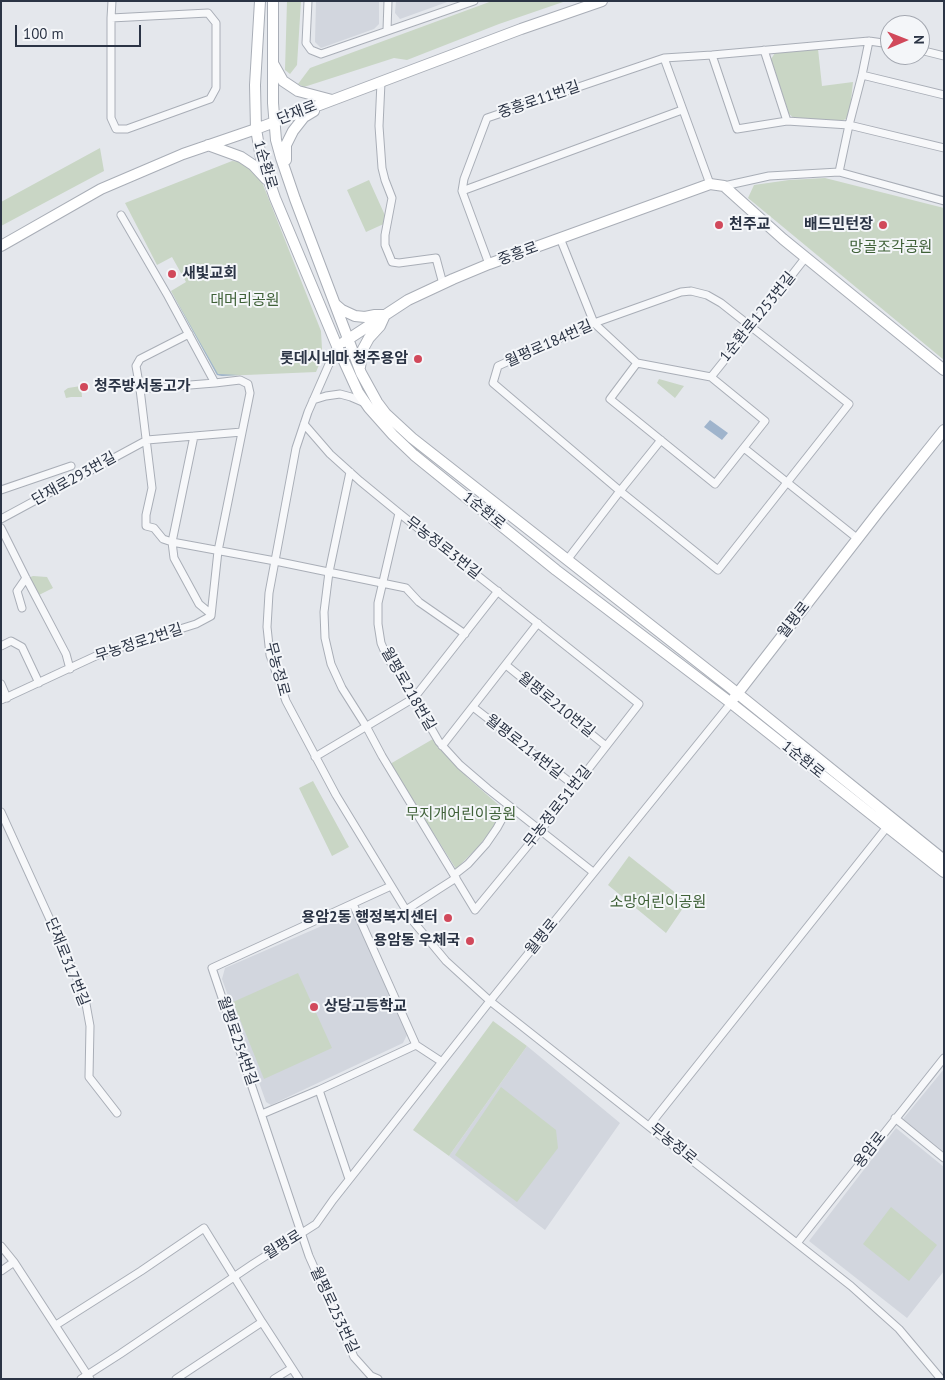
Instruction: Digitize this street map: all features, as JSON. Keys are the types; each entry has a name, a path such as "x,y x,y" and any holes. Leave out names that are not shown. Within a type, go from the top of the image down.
{"street":[{"path":"111,18 208,13 216,23 216,88 210,99 127,129 116,129 111,118 111,18 112,1"},
{"name":"1순환로","path":"260,1 255,85 256,129 261,158 337,346 358,392 366,403 393,435 414,455 556,570 731,702 944,872"},
{"name":"1순환로","path":"273,1 273,103 276,140 295,199 361,373 377,402 395,424 738,694 944,860"},
{"path":"308,1 306,42 311,50 320,54 474,1"},
{"path":"387,30 388,1"},
{"name":"단재로","path":"1,246 101,188 182,154 256,129 521,29 602,1"},
{"path":"880,43 868,41 664,58 710,184 724,186 769,176 839,172 944,200"},
{"path":"839,172 868,41"},
{"path":"764,50 787,121"},
{"path":"930,52 944,56"},
{"path":"712,55 737,129 787,121 849,125 944,148"},
{"name":"중흥로11번길","path":"462,191 464,179 487,118 664,58"},
{"path":"273,65 283,81 298,91 332,100"},
{"path":"862,74 944,95"},
{"path":"381,82 379,126 382,168 392,198 384,234 385,245 392,262 399,263 436,258 443,284"},
{"path":"286,173 286,146 293,131 304,117 332,100"},
{"path":"488,264 462,191 682,110"},
{"path":"208,145 241,157 253,164 270,183"},
{"name":"중흥로","path":"337,346 408,300 488,264 710,184"},
{"path":"724,186 783,239 944,370"},
{"path":"121,214 171,300 215,383"},
{"path":"560,238 594,324 637,363"},
{"name":"1순환로1253번길","path":"711,376 806,257"},
{"name":"월평로184번길","path":"691,291 707,294 752,326 849,404 718,570 620,491 493,383 498,366 594,324 681,292 691,291"},
{"path":"335,304 342,310 355,316 385,315 380,326 363,348 359,365 361,373"},
{"path":"189,334 140,359 136,366 152,488 146,515 146,526 154,528 163,539 172,542 406,588 420,602 465,634"},
{"name":"무농정로","path":"337,346 313,400 296,448 269,593 267,627 270,655 286,701 336,795 412,920 446,961 490,1000 851,1286 899,1329 941,1379"},
{"name":"1순환로1253번길","path":"637,363 711,376 765,421 715,484 610,399 637,363"},
{"path":"140,389 240,380 248,384 250,393 218,550 211,614"},
{"path":"313,400 340,394 366,403"},
{"name":"무농정로3번길","path":"304,424 330,454 399,513 639,704"},
{"name":"월평로","path":"86,1377 234,1276 316,1224 490,1000 738,694 944,430"},
{"path":"146,440 242,432"},
{"path":"194,436 172,542 174,558 200,604 211,614"},
{"name":"단재로293번길","path":"1,519 146,440"},
{"path":"567,560 661,440"},
{"path":"744,448 858,539"},
{"name":"단재로293번길","path":"1,490 71,466"},
{"path":"350,472 329,572 324,612 325,638 330,660 342,688 455,877"},
{"name":"월평로218번길","path":"399,513 378,603 378,624 381,642 387,656 442,746 460,765 593,872"},
{"path":"1,528 66,654 70,669"},
{"path":"22,608 17,591 26,578"},
{"path":"315,757 414,698 498,591"},
{"name":"무농정로2번길","path":"1,684 4,699 100,654 196,624 211,616 211,614"},
{"path":"506,665 538,623"},
{"path":"1,646 11,641 22,647 39,683"},
{"name":"월평로218번길","path":"442,746 506,665"},
{"name":"월평로210번길","path":"506,665 606,746"},
{"name":"무농정로51번길","path":"455,877 475,910 540,831 639,704"},
{"name":"월평로214번길","path":"473,708 575,786"},
{"path":"406,910 455,877 468,864 486,844 509,806"},
{"name":"단재로317번길","path":"1,812 78,981 86,1004 90,1026 89,1077 117,1113"},
{"path":"649,1126 887,827"},
{"path":"391,886 353,904 416,1045 442,1062"},
{"name":"월평로254번길","path":"302,1233 212,968 353,904"},
{"path":"262,1114 416,1045"},
{"name":"용암로","path":"797,1243 944,1058"},
{"path":"319,1090 349,1180"},
{"path":"895,1118 944,1158"},
{"path":"56,1325 204,1228 299,1379"},
{"name":"월평로253번길","path":"302,1233 310,1256 354,1357 371,1376 378,1379"},
{"path":"1,1246 14,1262 56,1325 86,1377"},
{"path":"1,1271 14,1262"},
{"path":"176,1379 262,1322"},
{"path":"274,1379 292,1368"}],"shaded area":[{"path":"316,1 379,1 379,24 374,29 321,48 315,42"},
{"path":"396,1 450,1 400,19 395,13"},
{"name":"상당고등학교","path":"347,915 356,917 407,1035 403,1043 271,1105 266,1102 222,979 225,968"},
{"path":"527,1046 620,1123 545,1230 449,1156"},
{"path":"944,1069 944,1152 903,1119"},
{"path":"896,1128 944,1167 944,1271 907,1318 809,1241"}],"green space":[{"path":"287,1 301,1 297,65 290,74 285,70"},
{"path":"492,1 566,1 499,24 407,60 394,58 304,87 298,84 310,68"},
{"path":"818,49 822,86 853,82 850,110 846,119 841,121 795,119 789,114 771,59 775,53"},
{"path":"100,148 104,171 1,226 1,202"},
{"name":"대머리공원","path":"232,161 241,162 249,167 262,182 321,331 322,349 316,372 217,375 171,291 186,282 172,257 157,265 125,203"},
{"name":"망골조각공원","path":"825,178 944,208 944,360 748,198 754,185 789,180"},
{"path":"369,180 388,222 366,232 347,190"},
{"path":"659,379 684,386 675,398 657,383"},
{"path":"81,386 82,397 66,398 64,391 68,388"},
{"path":"33,576 47,577 53,588 39,595 28,578"},
{"name":"무지개어린이공원","path":"433,739 468,778 502,808 494,827 478,847 456,869 390,764"},
{"path":"313,781 349,847 332,856 299,788"},
{"name":"소망어린이공원","path":"629,856 682,898 683,908 666,933 608,885"},
{"path":"298,973 332,1048 264,1079 233,1002"},
{"path":"493,1021 527,1046 449,1156 413,1130"},
{"path":"501,1087 556,1130 558,1148 517,1202 455,1155"},
{"path":"891,1207 937,1245 909,1281 863,1244"}],"water":[{"path":"171,291 218,374 239,375 217,375"},
{"path":"710,420 728,433 722,440 704,427"}],"place":[{"name":"천주교","path":"719,225"},
{"name":"배드민턴장","path":"883,225"},
{"name":"새빛교회","path":"172,274"},
{"name":"롯데시네마 청주용암","path":"418,359"},
{"name":"청주방서동고가","path":"84,387"},
{"name":"용암2동 행정복지센터","path":"448,918"},
{"name":"용암동 우체국","path":"470,941"},
{"name":"상당고등학교","path":"314,1007"}]}
